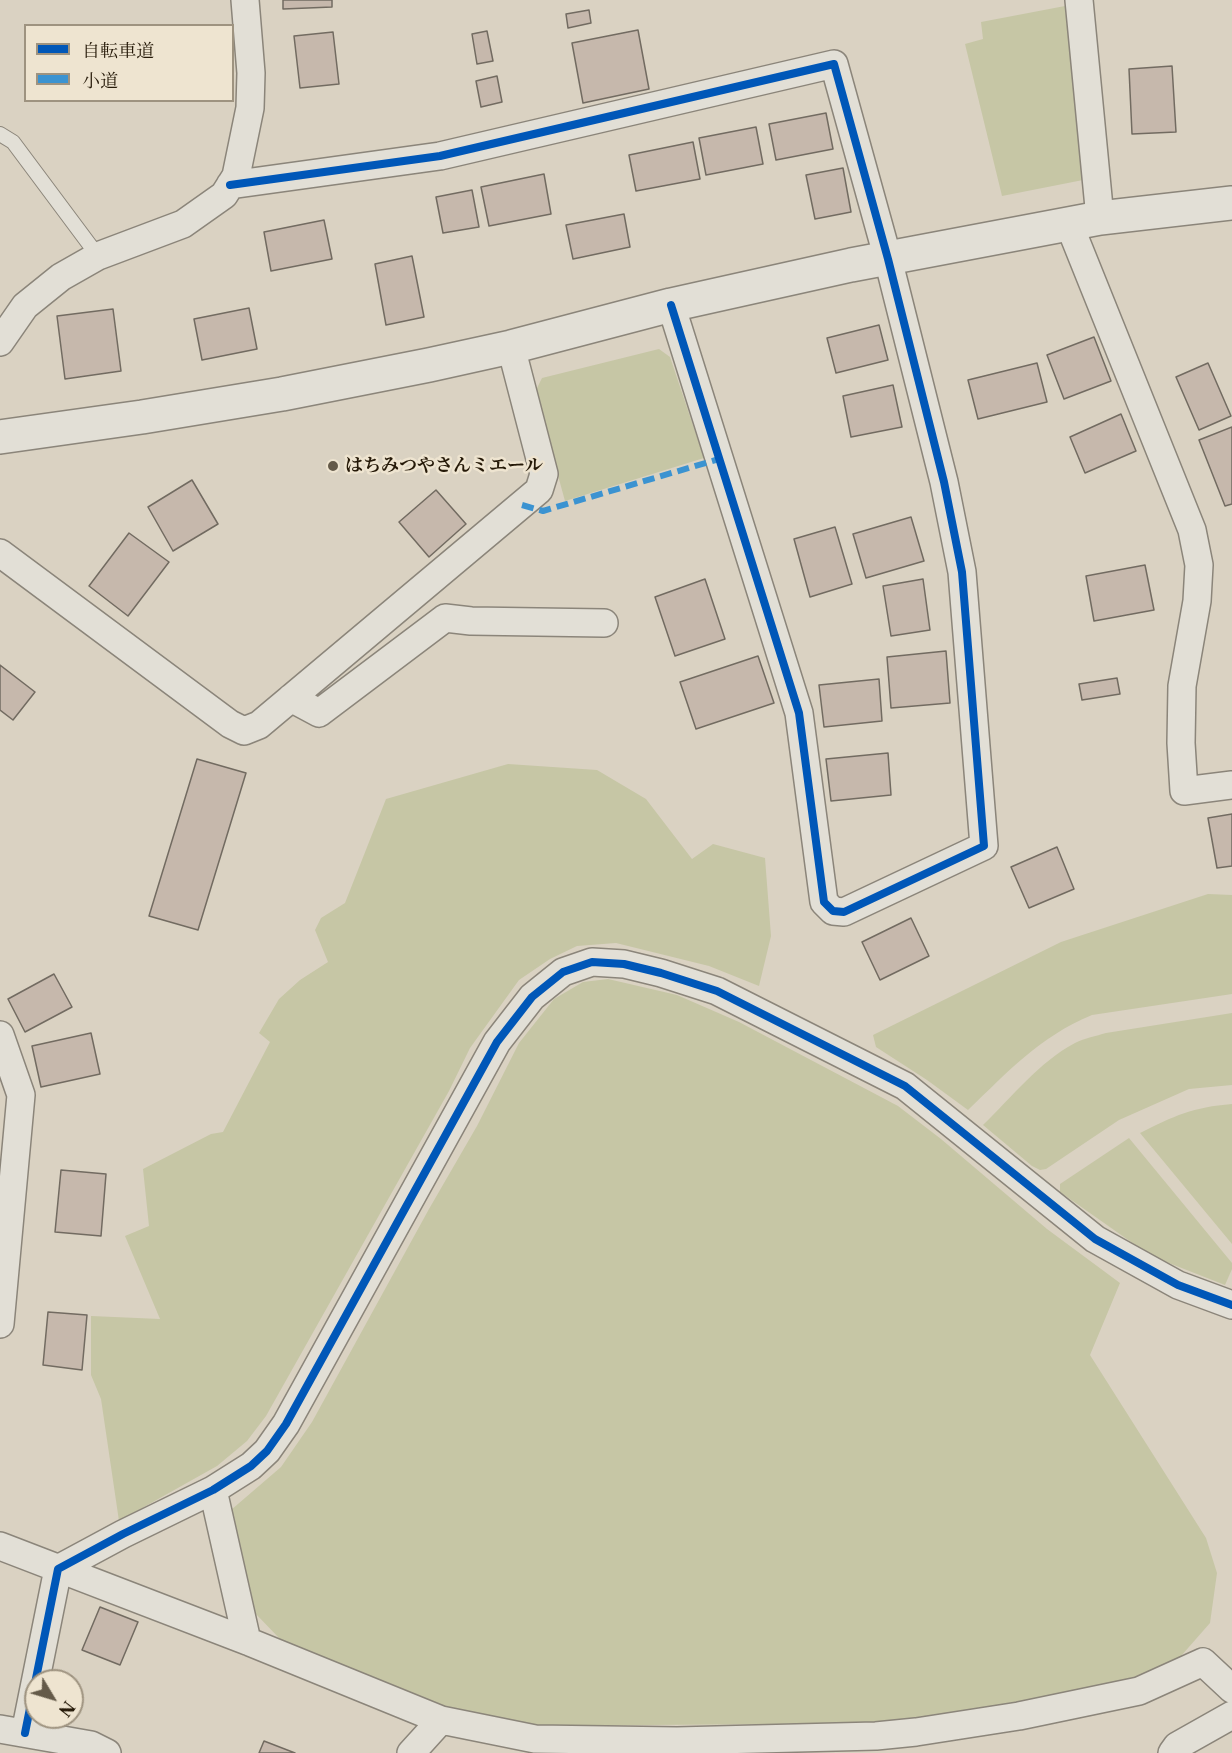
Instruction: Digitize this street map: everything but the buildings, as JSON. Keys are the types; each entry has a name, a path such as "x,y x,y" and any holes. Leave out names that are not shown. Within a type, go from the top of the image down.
{"street":[{"path":"0,342 25,306 61,277 98,256 183,224 224,195 236,176 250,108 251,73 245,0"},
{"path":"1079,0 1100,218"},
{"path":"230,185 440,156 834,64 888,259 944,482 962,572 984,846 844,912 833,911 824,902 799,713 671,305"},
{"path":"0,437 282,394 511,347 671,305 851,265 1100,218 1232,203"},
{"path":"1069,224 1192,530 1199,565 1197,601 1182,686 1181,743 1184,791 1232,785"},
{"path":"0,553 230,724 244,731 259,725 539,490 544,474 511,347"},
{"path":"291,698 319,713 445,618 471,621 604,623"},
{"path":"107,1753 91,1745 12,1731 58,1569 123,1534 213,1491 251,1466 267,1451 286,1424 497,1042 532,997 563,972 592,962 624,964 717,991 904,1086 1095,1239 1178,1285 1232,1305"},
{"path":"0,1035 21,1095 0,1324"},
{"path":"213,1491 248,1641"},
{"path":"0,1546 248,1641 441,1720 535,1739 677,1741 876,1736 916,1732 1019,1716 1139,1691 1203,1662 1232,1689"},
{"path":"1172,1753 1177,1746 1232,1714"},
{"path":"411,1753 441,1720"}],"lane":[{"path":"0,134 12,142 98,256"}],"green space":[{"path":"1065,6 1083,180 1002,196 965,44 983,39 981,22"},
{"path":"659,349 670,357 704,458 565,501 535,392 542,378"},
{"path":"508,764 597,770 646,799 692,859 713,844 765,858 771,936 759,986 709,966 616,943 577,946 550,959 519,980 470,1048 449,1091 266,1416 247,1441 217,1466 119,1521 101,1399 91,1375 91,1316 160,1319 125,1236 149,1226 143,1169 211,1134 223,1132 270,1042 259,1033 279,999 300,980 328,962 315,930 321,918 345,903 386,799"},
{"path":"1208,894 1232,895 1232,994 1092,1015 1040,1044 968,1110 876,1047 873,1035 1061,942"},
{"path":"608,979 677,995 739,1022 898,1106 941,1139 1047,1229 1120,1283 1090,1355 1206,1538 1217,1573 1210,1623 1174,1664 1127,1680 909,1723 520,1726 437,1705 280,1639 254,1612 231,1510 281,1467 312,1422 477,1126 519,1043 554,999 583,982"},
{"path":"1232,1013 1232,1085 1189,1089 1119,1120 1046,1169 1040,1170 1032,1166 983,1125 1038,1070 1079,1041 1106,1033"},
{"path":"1232,1104 1232,1244 1140,1133 1184,1113 1206,1107"},
{"path":"1129,1138 1232,1263 1232,1269 1225,1285 1151,1256 1060,1192 1060,1184"}],"marked path":[{"path":"522,505 543,511 719,459"}],"cycle path":[{"path":"230,185 440,156 834,64 888,259 944,482 962,572 984,846 844,912 833,911 824,902 799,713 671,305"},
{"path":"25,1733 58,1569 213,1490 251,1466 267,1451 286,1424 497,1042 532,997 563,972 592,962 624,964 717,991 905,1086 1095,1239 1178,1285 1232,1305"}],"place":[{"name":"はちみつやさんミエール","path":"333,466"}]}
